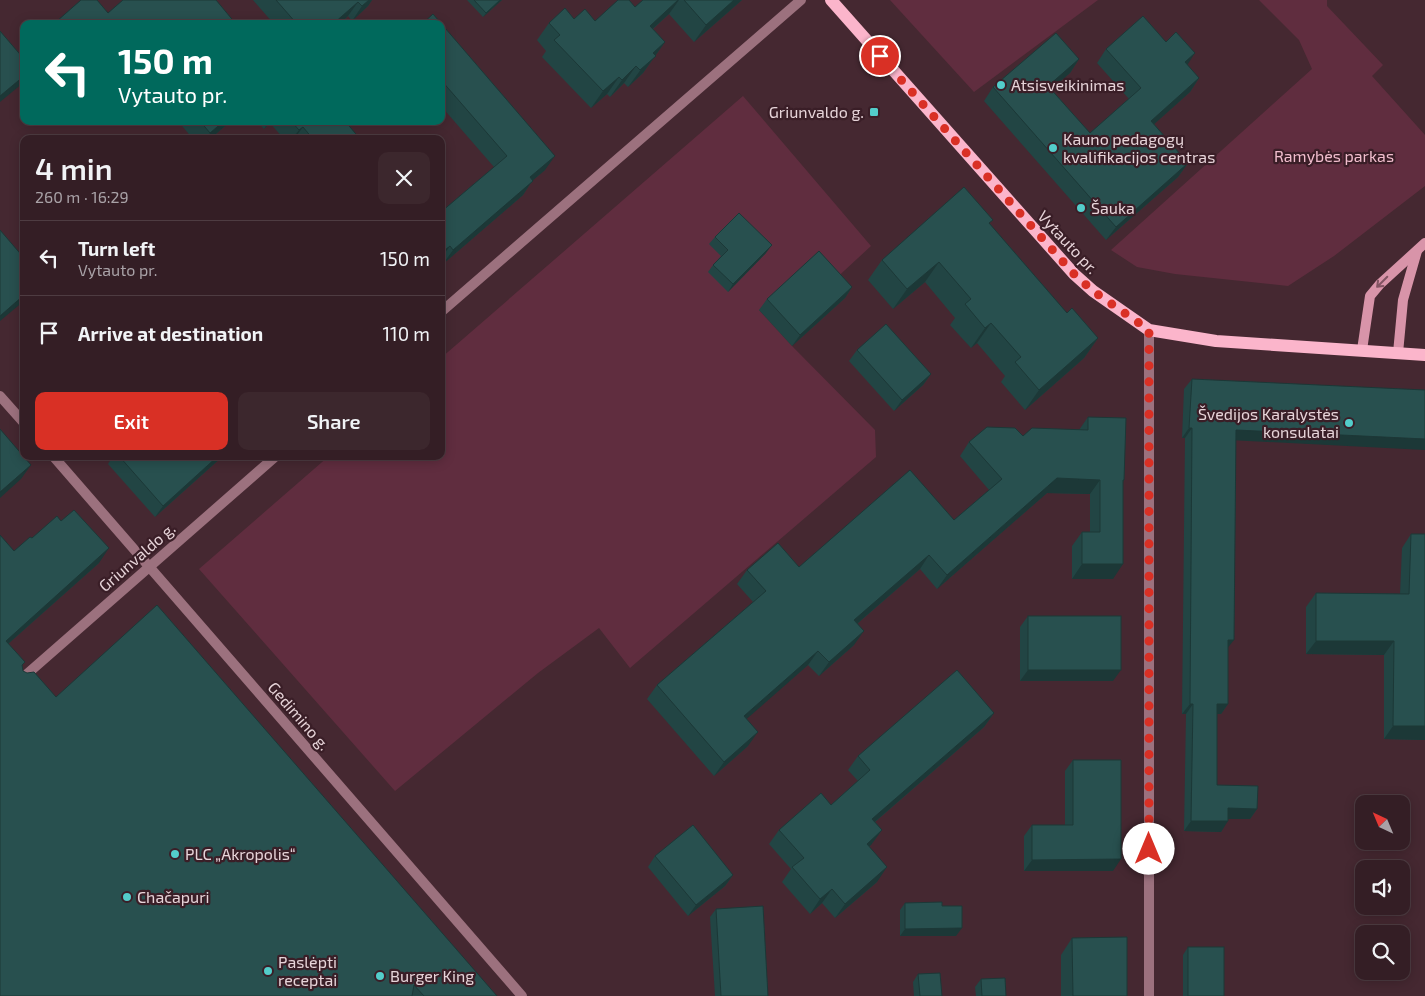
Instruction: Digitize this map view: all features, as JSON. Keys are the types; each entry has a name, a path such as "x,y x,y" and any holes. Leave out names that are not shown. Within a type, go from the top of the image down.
{"main road":[{"name":"Vytauto pr.","path":"831,0 1074,274 1093,291 1149,330 1216,341 1425,354"}],"street":[{"path":"445,309 801,0"},
{"path":"1362,350 1370,296 1380,284 1421,246"},
{"path":"1398,353 1402,300 1421,246"},
{"path":"1149,330 1149,996"},
{"path":"0,396 20,418"},
{"name":"Gedimino g.","path":"56,460 522,996"},
{"name":"Griunvaldo g.","path":"19,681 271,460"}],"green space":[{"path":"890,0 1098,0 974,92"},
{"name":"Ramybės parkas","path":"1259,0 1327,0 1327,6 1383,65 1372,76 1425,135 1425,186 1334,256 1288,286 1175,274 1137,267 1111,250 1312,69 1299,40"},
{"path":"743,96 871,246 831,283 759,310 875,430 876,457 630,668 599,628 538,673 395,791 199,569 324,460 445,460 445,355"}],"building":[{"path":"81,0 97,0 108,13 123,0 216,0 233,20 193,20 58,20"},
{"path":"276,0 369,0 362,6 358,2 338,20 294,20"},
{"path":"474,0 500,0 486,13"},
{"path":"618,0 629,0 635,7 643,0 678,0 650,26 665,42 653,53 656,56 640,70 636,66 622,80 619,77 603,91 554,40 560,35 549,23 565,8 574,19 585,9 595,21"},
{"path":"684,0 734,0 706,25"},
{"path":"433,14 438,20 426,20"},
{"path":"1143,16 1166,42 1176,32 1195,53 1185,62 1199,78 1151,121 1188,163 1116,227 993,87 1056,33 1079,59 1048,86 1090,133 1141,88 1106,49"},
{"path":"445,28 555,156 530,177 533,181 453,250 450,246 445,250 445,209 507,156 445,85"},
{"path":"0,31 20,54 20,79 0,96"},
{"path":"203,125 219,125 210,133"},
{"path":"295,125 348,125 357,135 310,135 303,127 299,130"},
{"path":"964,187 993,220 989,223 1067,313 1072,308 1098,338 1039,390 1015,362 1021,357 991,323 985,328 965,304 971,299 939,262 907,289 882,260"},
{"path":"739,213 772,245 733,284 713,265 728,250 715,237"},
{"path":"0,230 20,253 20,298 0,316"},
{"path":"819,251 852,287 800,335 767,299"},
{"path":"886,324 931,374 902,400 857,350"},
{"path":"1192,379 1425,390 1425,439 1236,430 1234,640 1228,640 1228,704 1217,704 1217,785 1258,786 1257,809 1228,808 1228,821 1191,821 1193,704 1190,704 1192,428 1189,428"},
{"path":"1088,417 1126,418 1123,480 1123,564 1082,564 1082,532 1100,532 1100,480 1057,478 947,575 929,555 854,620 864,631 829,662 818,651 744,716 758,732 724,762 657,685 766,591 747,570 778,543 799,567 910,470 954,520 1002,479 969,442 987,427 1015,428 1023,436 1032,428 1088,430"},
{"path":"0,429 20,452 20,460 27,460 31,465 0,492"},
{"path":"123,460 214,460 163,506"},
{"name":"PLC „Akropolis“","path":"74,510 109,548 6,641 25,662 22,665 23,671 27,673 34,672 56,697 157,605 497,996 424,996 414,985 412,996 0,996 0,535 14,551 57,516 61,521"},
{"path":"1411,534 1425,534 1425,726 1393,726 1394,641 1316,641 1316,593 1409,594"},
{"path":"1028,616 1121,616 1121,670 1028,670"},
{"path":"957,670 994,713 872,819 882,830 867,844 887,867 845,904 832,889 820,899 792,867 804,858 779,830 821,793 831,805 870,770 858,756"},
{"path":"1073,760 1121,760 1121,859 1032,860 1032,825 1073,825"},
{"path":"693,825 733,875 696,905 655,856"},
{"path":"942,902 942,906 962,906 962,928 905,929 905,903"},
{"path":"763,906 768,996 721,996 716,909"},
{"path":"1127,937 1127,996 1073,996 1072,938"},
{"path":"1188,947 1224,947 1224,996 1188,996"},
{"path":"940,973 942,996 920,996 918,974"},
{"path":"1005,978 1006,996 982,996 981,979"}],"place":[{"name":"Atsisveikinimas","path":"1001,85"},
{"name":"Griunvaldo g.","path":"874,112"},
{"name":"Kauno pedagogų kvalifikacijos centras","path":"1053,148"},
{"name":"Šauka","path":"1081,208"},
{"name":"Švedijos Karalystės konsulatai","path":"1349,423"},
{"name":"PLC „Akropolis“","path":"175,854"},
{"name":"Chačapuri","path":"127,897"},
{"name":"Paslėpti receptai","path":"268,971"},
{"name":"Burger King","path":"380,976"}],"route":[{"path":"880,56 1074,274 1093,291 1149,330 1149,849"}]}
